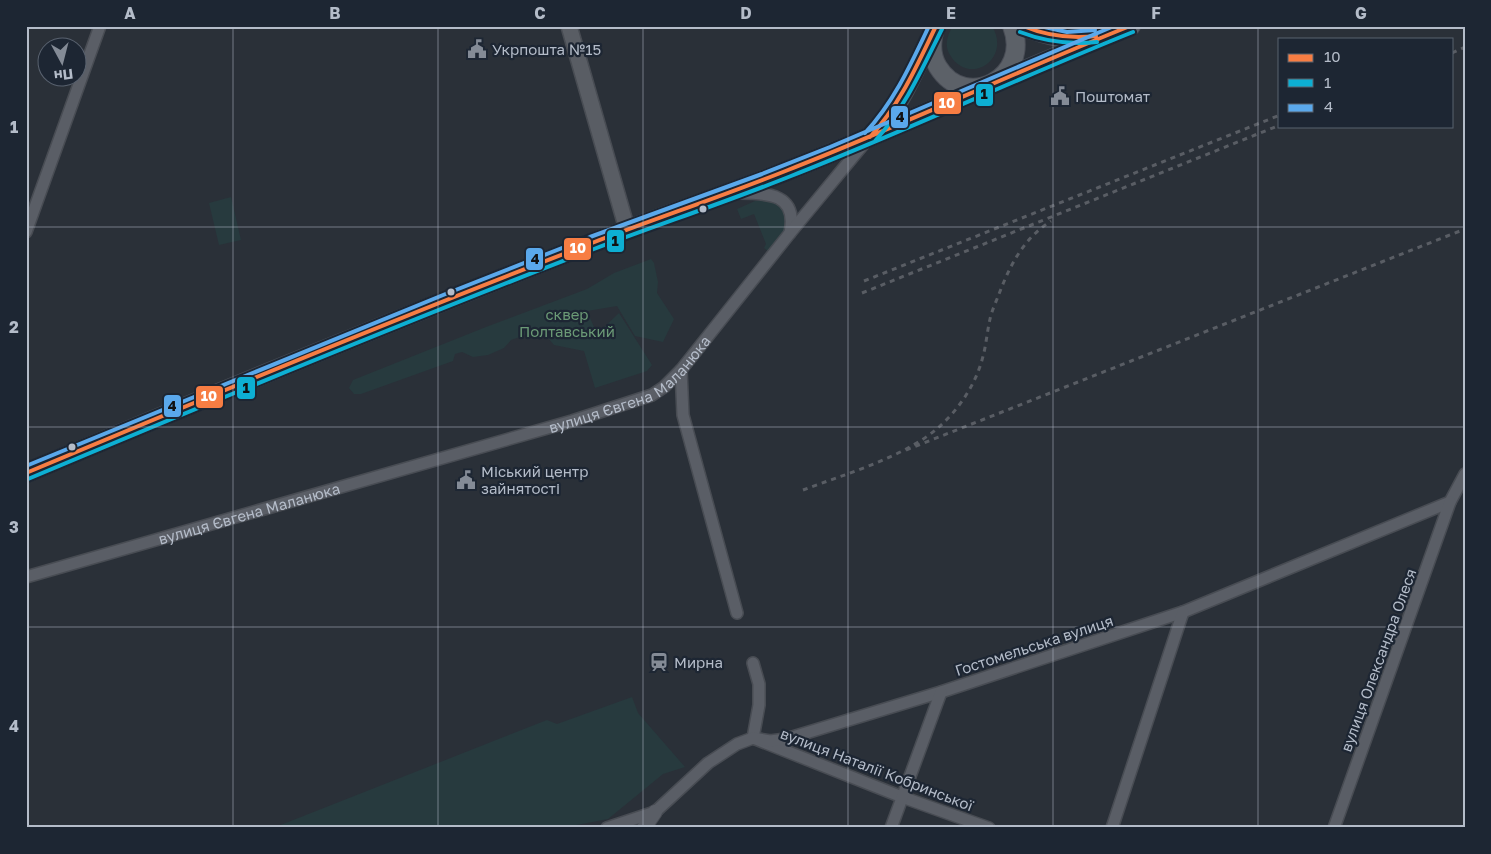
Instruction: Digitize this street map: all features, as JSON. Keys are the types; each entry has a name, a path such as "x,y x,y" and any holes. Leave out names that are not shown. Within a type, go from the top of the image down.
{"main road":[{"path":"569,26 627,230"},
{"path":"26,473 164,415 627,230 729,193 868,138 880,128 898,102 936,26"},
{"path":"936,26 932,36 932,49 935,62 942,73 957,84 976,88 990,85 1002,77 1013,62 1016,44 1012,26"},
{"path":"1022,26 1055,38 1107,35"},
{"name":"вулиця Євгена Маланюка","path":"868,138 1131,26"}],"street":[{"path":"26,232 100,26"},
{"name":"вулиця Євгена Маланюка","path":"26,577 652,395 664,387 681,370 790,232 868,138"},
{"path":"729,193 768,193 778,197 789,207 792,214 790,232"},
{"path":"681,370 684,415 737,613"},
{"path":"1450,502 1465,474"},
{"name":"Гостомельська вулиця","path":"607,828 655,812 708,763 737,744 753,738 770,741 786,739 941,692 1184,612 1450,502"},
{"name":"вулиця Олександра Олеся","path":"1334,828 1450,502"},
{"path":"1112,828 1184,612"},
{"path":"753,663 760,684 753,738"},
{"path":"891,828 941,692"},
{"name":"вулиця Наталії Кобринської","path":"753,738 902,798 989,828"},
{"path":"644,828 655,812"}],"green space":[{"path":"953,26 992,26 997,38 997,49 993,58 986,65 977,69 967,69 958,64 947,48 949,33"},
{"path":"231,197 241,240 219,245 209,203"},
{"path":"766,200 777,204 784,210 787,216 785,229 769,252 764,248 766,244 754,214 741,219 737,209 755,201"},
{"name":"сквер Полтавський","path":"651,259 654,263 658,282 657,293 674,319 663,342 635,336 617,306 587,311 597,334 619,313 652,365 647,371 595,388 584,351 554,345 543,332 528,334 511,340 504,348 488,355 473,357 462,352 455,354 453,361 361,394 354,394 349,388 353,380 587,289 614,273"},
{"path":"632,697 638,713 685,767 663,774 608,819 561,828 273,828 547,720 557,724"}],"railway":[{"path":"1454,52 1465,47"},
{"path":"864,281 1278,116"},
{"path":"862,293 1278,126"},
{"path":"803,490 893,456 926,437 947,419 966,396 979,369 992,312 1013,263 1033,236 1051,221"},
{"path":"906,450 1465,229"}],"transit line":[{"name":"4","path":"865,133 893,96 929,26"},
{"name":"10","path":"870,137 881,125 899,98 936,26"},
{"name":"10","path":"1023,26 1058,36 1096,36"},
{"name":"4","path":"1040,26 1067,32 1095,30"},
{"name":"4","path":"26,466 448,293 590,237 830,147 1114,26"},
{"name":"10","path":"26,473 450,299 831,153 1130,26"},
{"name":"1","path":"875,141 904,102 942,29"},
{"name":"1","path":"1020,32 1058,42 1097,42"},
{"name":"1","path":"28,479 452,305 594,249 834,159 1133,32"}],"place":[{"name":"Укрпошта №15","path":"477,49"},
{"name":"Поштомат","path":"1060,96"},
{"name":"Міський центр зайнятості","path":"466,480"},
{"name":"Мирна","path":"659,662"}]}
